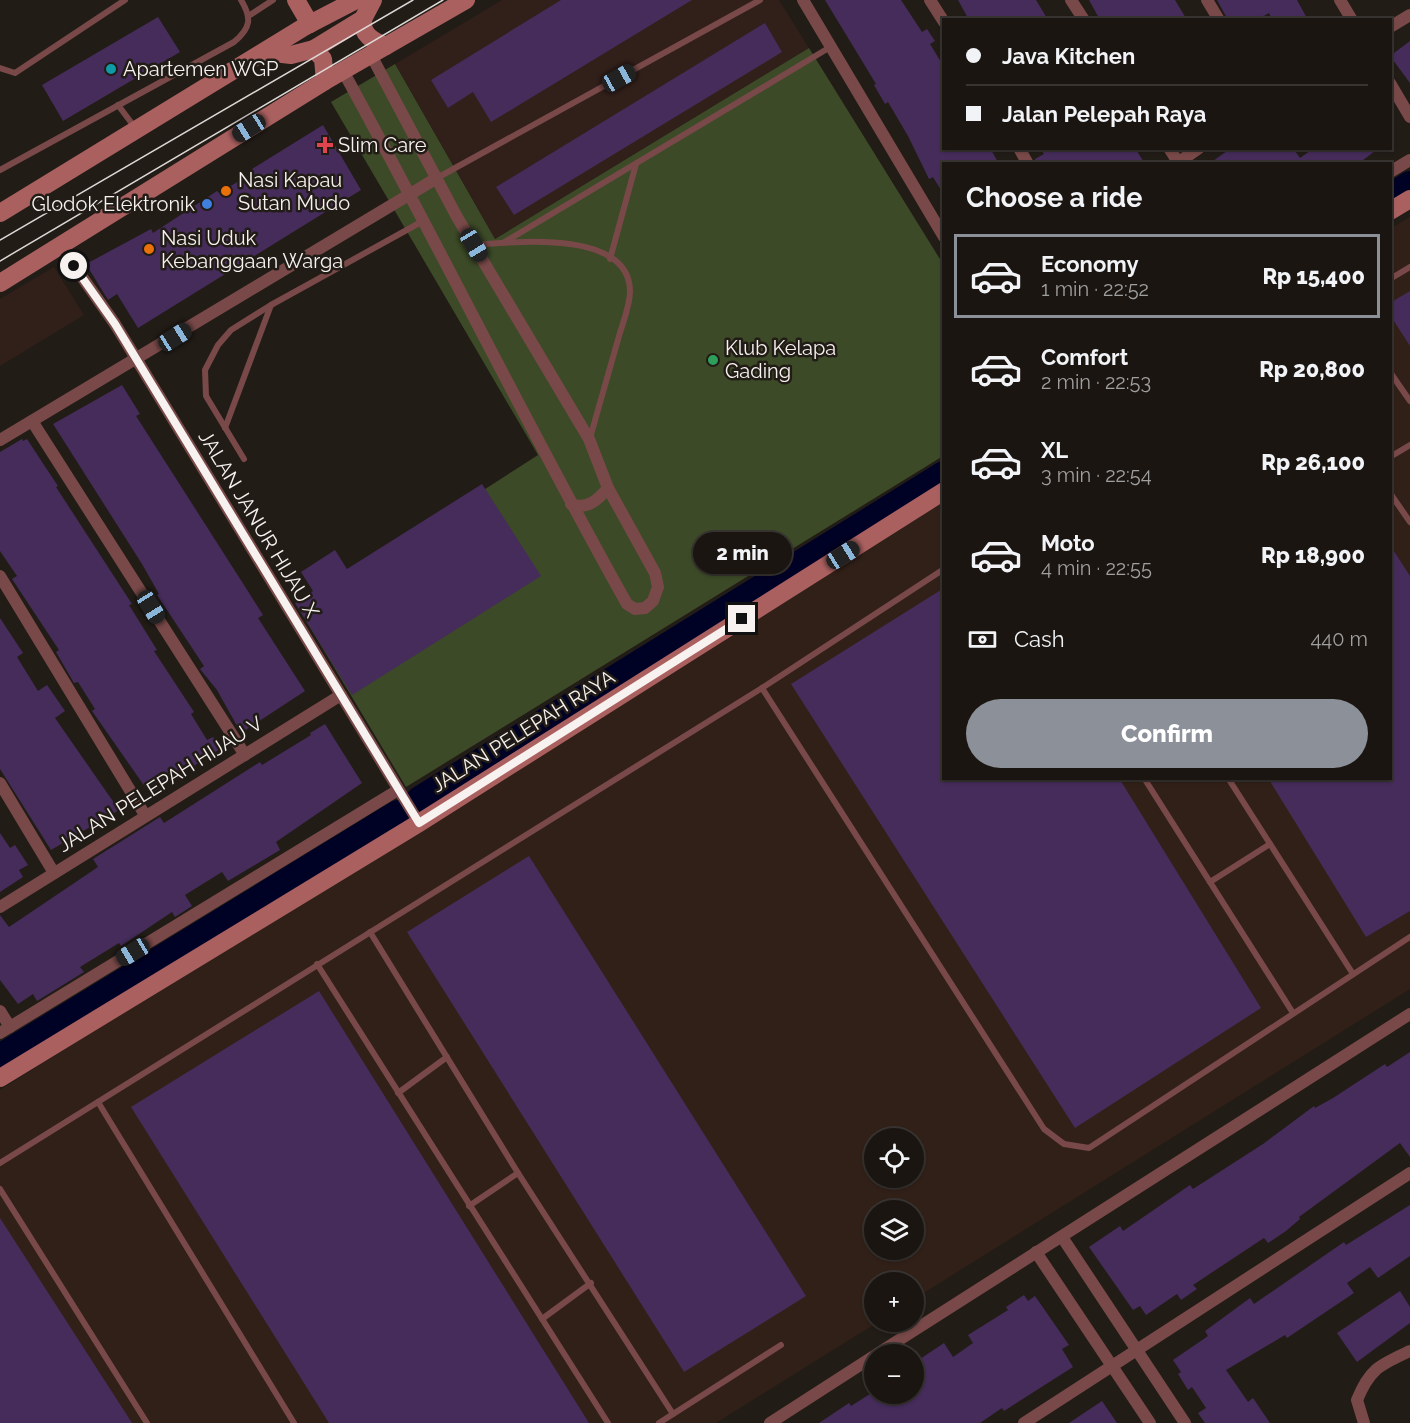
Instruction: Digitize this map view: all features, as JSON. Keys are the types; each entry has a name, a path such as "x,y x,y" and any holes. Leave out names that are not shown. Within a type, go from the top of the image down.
{"main road":[{"path":"296,0 310,24"},
{"path":"373,0 363,19 363,29 378,50"},
{"path":"0,284 325,81 466,0"},
{"path":"0,213 310,24 352,1"},
{"path":"265,52 291,55 314,49 363,19"},
{"path":"314,49 323,59 325,81"},
{"path":"1392,211 1410,199"},
{"name":"JALAN PELEPAH RAYA","path":"0,1078 419,823 942,492"}],"street":[{"path":"803,0 832,45 942,234"},
{"path":"930,0 942,19"},
{"path":"1071,0 1083,18"},
{"path":"1207,0 1218,18"},
{"path":"1340,0 1351,18"},
{"path":"1392,26 1410,15"},
{"path":"343,71 410,193 571,504 627,604 635,609 645,608 653,601 657,593 655,573 608,488 589,439 437,178 378,50"},
{"path":"1392,86 1410,117"},
{"path":"1178,162 1196,150"},
{"path":"1392,171 1410,160"},
{"path":"0,440 136,361 437,178"},
{"name":"JALAN JANUR HIJAU X","path":"61,247 115,324 419,823"},
{"path":"32,421 245,755"},
{"path":"571,504 579,507 592,504 608,488"},
{"path":"0,576 145,814"},
{"name":"JALAN PELEPAH HIJAU V","path":"0,907 145,814 341,695"},
{"path":"0,783 54,873"},
{"path":"0,1011 5,1030 402,797"},
{"path":"893,1344 1410,1014"},
{"path":"1024,1423 1410,1173"},
{"path":"1062,1237 1185,1423"},
{"path":"1036,1252 1113,1364 1150,1423"},
{"path":"1364,1423 1357,1400 1364,1382 1375,1367 1410,1352"},
{"path":"770,1423 864,1363"}],"lane":[{"path":"0,68 15,73 126,0"},
{"path":"0,170 234,42 244,34 249,24 250,15 242,0"},
{"path":"250,15 273,0"},
{"path":"437,178 760,0"},
{"path":"503,243 832,45"},
{"path":"118,105 136,130"},
{"path":"610,259 637,164"},
{"path":"244,459 206,396 205,370 218,345 231,330 271,305 423,220"},
{"path":"474,245 545,240 573,244 610,259 620,265 627,276 629,302 589,439"},
{"path":"1392,278 1410,267"},
{"path":"225,428 271,305"},
{"path":"1392,375 1410,401"},
{"path":"1392,456 1410,445"},
{"path":"1392,496 1410,522"},
{"path":"0,1163 762,688 942,570"},
{"path":"762,688 1044,1129 1064,1144 1089,1148 1410,937"},
{"path":"1145,780 1293,1013"},
{"path":"1229,780 1353,974"},
{"path":"1210,882 1270,844"},
{"path":"370,932 518,1173 591,1283 673,1414"},
{"path":"317,964 608,1423"},
{"path":"398,1093 447,1057"},
{"path":"98,1102 294,1423"},
{"path":"470,1206 518,1173"},
{"path":"0,1189 147,1423"},
{"path":"542,1319 591,1283"},
{"path":"659,1423 781,1345"}],"shaded area":[{"path":"502,0 779,0 809,48 495,239 395,64"},
{"path":"1410,217 1410,989 924,1293 924,1272 864,1272 864,1331 716,1423 0,1423 0,1090 719,637 942,501 942,780 1392,780 1392,228"},
{"path":"54,267 84,315 0,366 0,299"}],"green space":[{"name":"Klub Kelapa Gading","path":"809,48 942,262 942,457 406,787 299,609 538,455 331,102 395,64 495,239"}],"building":[{"path":"561,0 692,0 491,122 473,92 448,108 431,80"},
{"path":"825,0 901,0 922,32 927,29 935,41 930,44 942,64 942,150 991,150 998,162 942,162 942,192 933,177 929,179 908,136 888,102 885,104 874,85 876,84"},
{"path":"958,0 1036,0 1047,18 968,18"},
{"path":"1089,0 1175,0 1186,18 1099,18"},
{"path":"1217,0 1297,0 1307,18 1271,18 1269,13 1260,18 1227,18"},
{"name":"Apartemen WGP","path":"158,17 180,52 63,121 42,85"},
{"path":"765,23 782,52 514,215 496,187"},
{"path":"1410,41 1410,83 1392,59 1392,54"},
{"path":"323,125 361,190 138,328 117,294 108,300 86,264 151,229 153,233 217,191 219,193 254,172 252,169"},
{"path":"1041,150 1136,150 1144,162 1036,162 1035,159 1044,154"},
{"path":"1228,150 1294,150 1300,158 1311,150 1376,150 1361,162 1212,162"},
{"path":"1410,291 1410,346 1392,318 1392,302"},
{"path":"122,385 140,414 136,416 263,615 258,618 305,691 241,733 217,690 200,669 204,666 157,595 159,594 142,564 53,424"},
{"path":"22,439 23,441 27,439 132,604 129,605 157,650 154,651 194,712 191,714 207,740 213,737 220,749 150,794 92,711 95,709 78,682 74,683 56,652 59,650 12,579 17,576 0,551 0,452"},
{"path":"482,484 541,576 352,695 295,603 313,591 301,572 335,550 347,569"},
{"path":"1392,548 1410,576 1410,911 1366,937 1269,780 1392,780"},
{"path":"942,589 942,780 1120,780 1261,1008 1075,1128 791,684"},
{"path":"0,618 23,653 17,657 38,691 47,685 65,711 55,718 119,810 51,850 0,769"},
{"path":"325,724 362,783 276,842 280,850 228,881 222,872 185,895 192,906 175,917 172,912 121,946 119,943 80,967 84,972 37,1001 33,994 18,1004 0,980 0,915 9,927 98,867 93,859 160,817 164,823 260,762 262,765 311,735 310,733"},
{"path":"0,833 10,848 15,845 28,865 19,870 23,877 0,892"},
{"path":"529,856 806,1296 684,1372 407,932"},
{"path":"319,991 589,1423 329,1423 131,1107"},
{"path":"1410,1052 1410,1157 1400,1143 1299,1217 1300,1219 1286,1231 1268,1243 1264,1238 1193,1285 1197,1289 1181,1300 1177,1294 1146,1315 1140,1306 1133,1310 1089,1247 1120,1226 1123,1231 1190,1185 1193,1189 1263,1144 1314,1106 1315,1108 1333,1098 1385,1064 1387,1067"},
{"path":"1410,1205 1410,1256 1378,1278 1370,1267 1347,1283 1354,1293 1287,1338 1285,1335 1226,1370 1248,1402 1253,1398 1270,1423 1205,1423 1198,1413 1206,1408 1192,1387 1188,1390 1173,1360 1208,1336 1205,1331 1250,1298 1254,1304 1344,1242 1346,1245"},
{"path":"0,1218 132,1423 0,1423"},
{"path":"1400,1291 1410,1307 1410,1323 1357,1362 1337,1333"},
{"path":"1024,1295 1028,1301 1035,1296 1069,1345 1062,1349 1073,1367 1004,1411 1002,1408 980,1423 819,1423 849,1403 851,1406 864,1398 864,1404 924,1404 924,1356 944,1343 953,1357 973,1343 968,1335 1008,1310 1006,1307"},
{"path":"1102,1401 1117,1423 1069,1423"}],"waterway":[{"path":"1392,197 1410,185"},
{"path":"420,800 942,476"},
{"path":"0,1058 398,814"}],"tram line":[{"path":"0,240 413,0"},
{"path":"0,261 443,0"}],"place":[{"name":"Apartemen WGP","path":"111,69"},
{"name":"Slim Care","path":"325,145"},
{"name":"Nasi Kapau Sutan Mudo","path":"226,191"},
{"name":"Glodok Elektronik","path":"207,204"},
{"name":"Nasi Uduk Kebanggaan Warga","path":"149,249"},
{"name":"Klub Kelapa Gading","path":"713,360"}],"route":[{"path":"74,266 115,324 419,823 742,619"}]}
